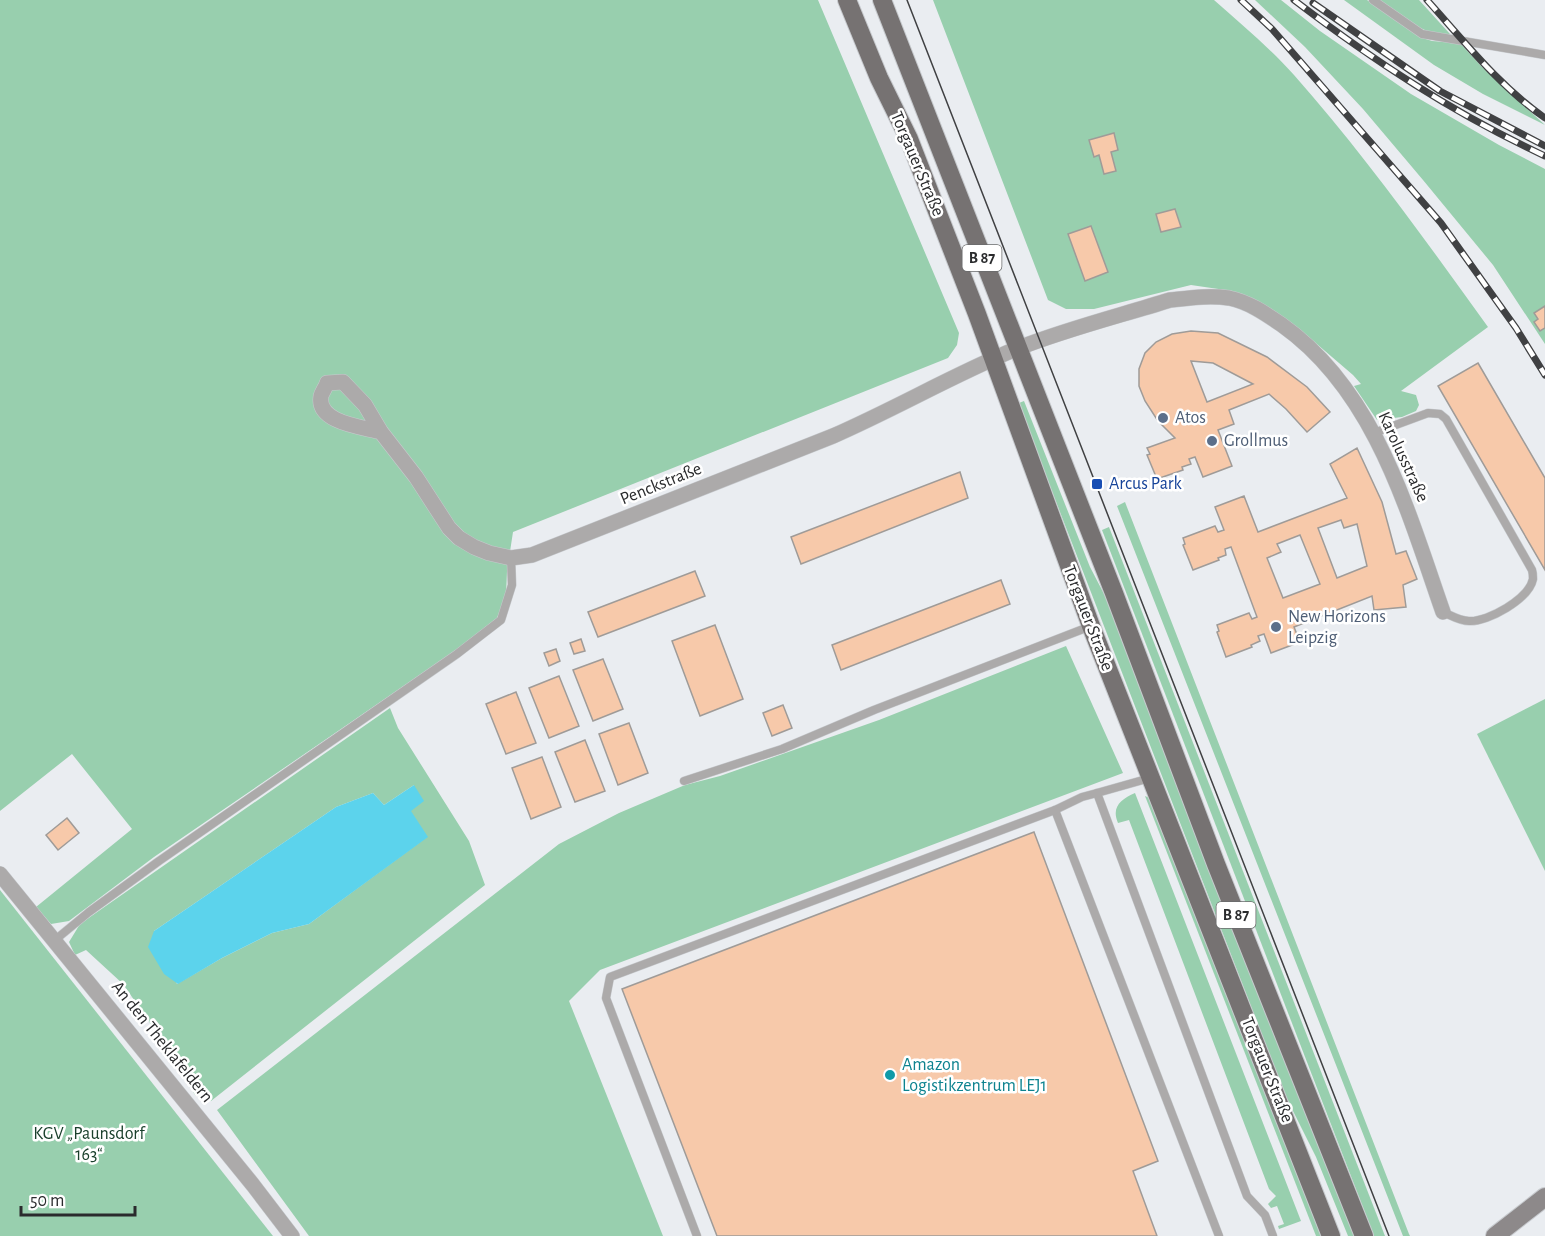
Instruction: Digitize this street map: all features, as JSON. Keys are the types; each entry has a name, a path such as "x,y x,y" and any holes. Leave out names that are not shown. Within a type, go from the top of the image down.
{"main road":[{"name":"Torgauer Straße","path":"846,0 879,78 909,139 994,359 1091,626 1331,1236"},
{"name":"Torgauer Straße","path":"882,0 1114,593 1216,864 1364,1236"},
{"path":"1495,1236 1545,1197"}],"street":[{"name":"Karolusstraße","path":"994,359 1018,349 1170,300 1196,297 1231,298 1260,310 1291,331 1318,356 1351,398 1374,433 1409,517 1443,612"},
{"name":"Penckstraße","path":"381,432 416,477 449,528 459,538 489,553 511,558 551,549 833,436 994,359"},
{"name":"An den Theklafeldern","path":"0,874 292,1236"}],"lane":[{"path":"1373,0 1422,34 1473,42 1479,46 1545,55"},
{"path":"1374,433 1428,413 1440,414 1446,419 1532,570 1533,580 1520,599 1485,619 1470,621 1443,612"},
{"path":"55,940 133,880 457,654 501,620 512,585 511,558"},
{"path":"684,781 782,749 885,706 1091,626"},
{"path":"697,1236 606,998 610,978 1055,810 1082,797 1150,778"},
{"path":"1097,793 1247,1196 1265,1215 1273,1236"},
{"path":"1055,810 1219,1236"}],"green space":[{"path":"0,0 818,0 959,333 957,345 948,358 513,532 506,596 497,618 455,651 154,857 69,921 51,924 36,907 132,829 72,754 0,811"},
{"path":"933,0 1214,0 1275,55 1320,105 1394,198 1488,327 1401,391 1416,395 1419,405 1416,411 1402,417 1377,420 1354,386 1361,384 1353,375 1304,333 1272,311 1232,291 1191,285 1094,309 1066,309 1048,300"},
{"path":"1255,0 1281,0 1320,31 1411,94 1545,169 1545,344 1493,265 1423,180 1363,109 1305,47"},
{"path":"1344,0 1367,0 1420,37 1432,41 1460,43 1481,66 1545,125 1483,94 1434,65"},
{"path":"1379,0 1419,0 1450,34 1430,32 1421,28"},
{"path":"1024,401 1090,567 1115,615 1356,1236 1348,1236 1316,1157 1286,1097 1019,406 1019,403"},
{"path":"1125,502 1410,1236 1403,1236 1117,506"},
{"path":"1109,527 1385,1236 1374,1236 1102,530"},
{"path":"1066,646 1123,773 600,970 569,1001 663,1236 309,1236 217,1110 559,844 619,813 685,785 720,776 879,720"},
{"path":"1545,699 1545,871 1477,734"},
{"path":"390,708 398,728 469,841 485,885 211,1101 195,1095 168,1049 123,984 86,950 75,955 69,942 80,924","holes":["414,785 410,811 427,837 309,924 272,933 177,984 154,931 336,807 373,793 384,805"]},
{"path":"1135,793 1301,1221 1279,1229 1278,1226 1284,1224 1277,1206 1271,1208 1268,1204 1276,1196 1269,1189 1129,820 1118,823 1116,817 1119,804"},
{"path":"1145,796 1154,800 1324,1236 1316,1236"},
{"name":"KGV „Paunsdorf 163“","path":"0,890 273,1236 0,1236"}],"water":[{"path":"414,785 424,801 411,811 428,837 309,924 272,933 222,958 178,984 164,974 148,947 154,931 336,807 373,793 384,805"}],"building":[{"path":"1114,133 1118,150 1111,152 1116,171 1104,174 1099,155 1094,157 1089,140"},
{"path":"1175,209 1181,227 1161,232 1156,214"},
{"path":"1091,226 1108,272 1085,281 1068,234"},
{"path":"1545,306 1545,328 1540,331 1534,322 1538,319 1534,313"},
{"path":"1191,331 1218,333 1267,357 1307,387 1330,412 1307,432 1269,394 1229,410 1234,424 1218,430 1232,466 1203,477 1195,457 1189,459 1191,464 1182,467 1183,470 1157,479 1147,455 1150,454 1147,448 1175,438 1158,421 1145,401 1139,386 1139,369 1145,353 1156,342 1172,334","holes":["1191,361 1213,363 1253,384 1207,402"]},
{"path":"1478,363 1545,478 1545,570 1438,386"},
{"path":"1357,448 1382,502 1396,554 1406,551 1417,579 1403,585 1406,607 1374,610 1372,596 1294,627 1300,642 1271,653 1264,634 1258,636 1260,641 1251,645 1252,647 1226,657 1217,632 1219,631 1217,625 1249,613 1252,619 1257,617 1231,547 1225,549 1226,555 1218,558 1219,560 1193,570 1183,545 1185,544 1183,538 1215,526 1218,532 1224,530 1215,507 1244,496 1258,532 1347,498 1330,464","holes":["1341,520 1344,528 1357,524 1367,566 1337,578 1318,528","1300,535 1320,584 1283,598 1267,558 1281,552 1277,544"]},
{"path":"960,472 968,498 801,564 791,537"},
{"path":"695,571 705,596 598,637 588,612"},
{"path":"1001,580 1010,604 841,670 832,645"},
{"path":"715,625 743,699 700,716 672,641"},
{"path":"581,639 585,651 574,654 570,643"},
{"path":"556,649 560,661 549,666 544,653"},
{"path":"603,659 623,709 593,721 573,670"},
{"path":"559,676 579,726 549,738 529,688"},
{"path":"516,692 536,743 506,754 486,704"},
{"path":"783,705 792,728 772,736 763,713"},
{"path":"629,723 648,773 618,785 599,734"},
{"path":"585,740 605,791 575,802 555,752"},
{"path":"542,757 561,807 531,819 512,768"},
{"path":"67,818 79,833 58,850 46,835"},
{"name":"Amazon Logistikzentrum LEJ1","path":"1034,832 1158,1161 1133,1171 1157,1236 717,1236 622,989"}],"tram line":[{"path":"907,0 1389,1236"}],"railway":[{"path":"1241,0 1272,29 1441,223 1516,328 1545,375"},
{"path":"1294,0 1415,85 1478,122 1545,156"},
{"path":"1427,0 1497,77 1545,118"},
{"path":"1313,3 1440,91 1545,146"}],"place":[{"name":"Atos","path":"1163,418"},
{"name":"Grollmus","path":"1212,441"},
{"name":"Arcus Park","path":"1097,484"},
{"name":"New Horizons Leipzig","path":"1276,627"},
{"name":"Amazon Logistikzentrum LEJ1","path":"890,1075"}]}
